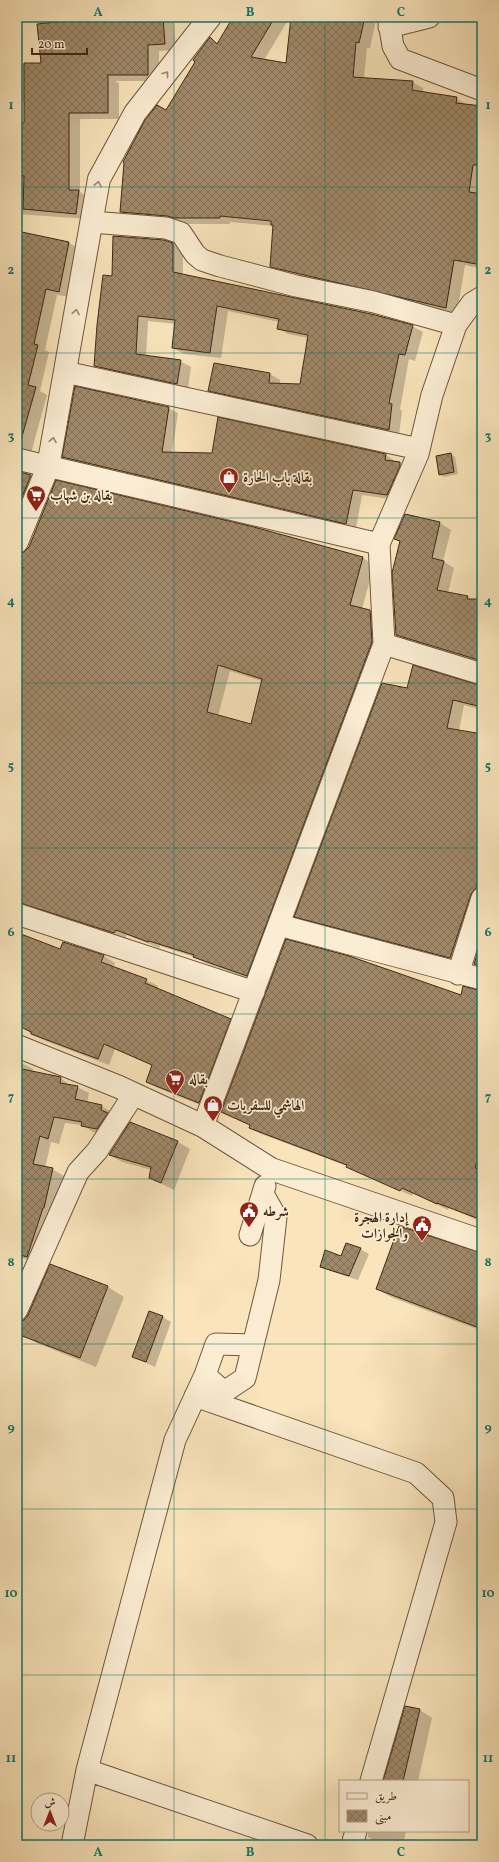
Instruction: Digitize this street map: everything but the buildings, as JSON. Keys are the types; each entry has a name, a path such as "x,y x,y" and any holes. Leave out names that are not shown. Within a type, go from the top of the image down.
{"street":[{"path":"17,542 48,467 99,179 135,113 210,17"},
{"path":"429,17 388,22 393,46 400,59 482,90"},
{"path":"92,222 166,228 181,233 195,254 202,260 296,286 374,302 456,326"},
{"path":"204,1126 384,644 379,544 419,449 432,395 456,326 472,303 482,297"},
{"path":"65,372 419,449"},
{"path":"17,459 379,544"},
{"path":"384,644 482,674"},
{"path":"458,974 482,898"},
{"path":"17,914 254,992"},
{"path":"279,925 458,974 482,979"},
{"path":"17,1046 134,1094 204,1126 271,1168 482,1241"},
{"path":"17,1310 78,1172 97,1151 134,1094"},
{"path":"250,1235 271,1168"},
{"path":"205,1374 224,1392 245,1378 269,1280 276,1217 263,1194"},
{"path":"72,1845 87,1770 175,1440 205,1374 216,1344 253,1345"},
{"path":"195,1396 416,1473 443,1498 446,1522 371,1780"},
{"path":"87,1770 307,1845"},
{"path":"352,1845 356,1832"}],"place":[{"name":"بقالة باب الحارة","path":"229,494"},
{"name":"بقاله بن شهاب","path":"36,512"},
{"name":"بقاله","path":"175,1096"},
{"name":"الهاشمي للسفريات","path":"213,1122"},
{"name":"شرطه","path":"249,1228"},
{"name":"إدارة الهجرة والجوازات","path":"422,1242"}]}
